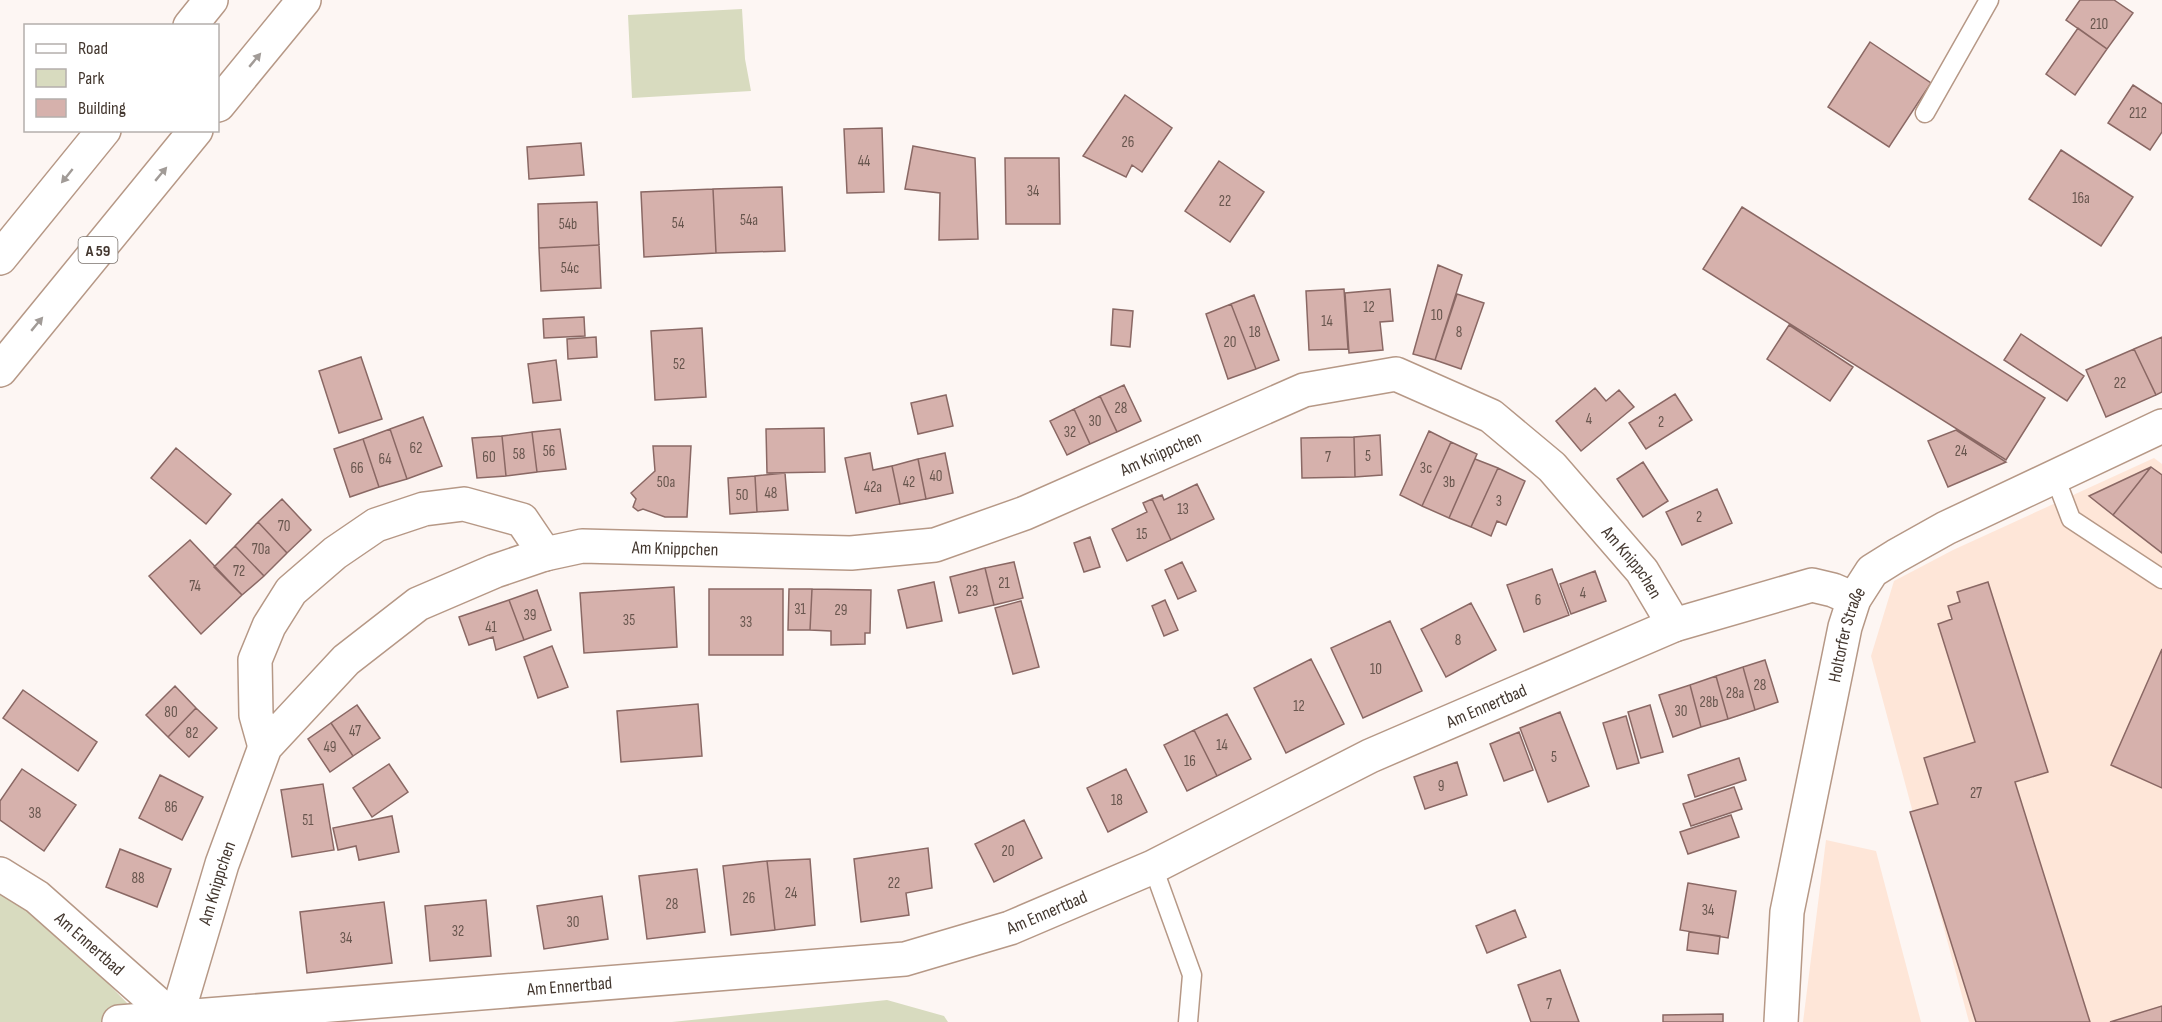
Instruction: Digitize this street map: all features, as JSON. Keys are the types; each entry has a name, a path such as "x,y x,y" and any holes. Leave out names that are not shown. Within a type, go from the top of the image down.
{"main road":[{"path":"192,24 211,0"},
{"path":"219,104 304,0"},
{"path":"0,258 102,132"},
{"name":"A 59","path":"0,369 194,132"},
{"name":"Am Knippchen","path":"177,1020 222,864 265,747 346,660 417,604 495,571 545,554 582,546 851,553 935,545 1025,513 1304,390 1396,374 1491,416 1552,467 1642,571 1674,626"},
{"name":"Holtorfer Straße","path":"1781,1022 1787,912 1845,627 1854,599 1872,571 1896,556 1946,528 2162,426"},
{"path":"265,747 256,716 255,660 269,626 291,591 335,553 376,525 424,509 464,504 522,520 545,554"},
{"name":"Am Ennertbad","path":"119,1022 177,1020 905,959 1010,928 1153,867 1370,756 1674,626 1812,585 1833,590 1854,599"},
{"name":"Am Ennertbad","path":"0,874 37,897 177,1020"}],"lane":[{"path":"1925,113 1989,0"},
{"path":"2055,477 2071,519 2162,579"},
{"path":"1153,867 1192,975 1188,1022"}],"shaded area":[{"path":"2154,458 2162,464 2162,1022 1969,1022 1871,656 1894,581 1953,550"},
{"path":"1826,840 1876,851 1921,1022 1803,1022"}],"green space":[{"path":"742,9 745,59 751,91 632,98 628,15"},
{"path":"0,882 25,898 128,1004 133,1022 0,1022"},
{"path":"887,1000 944,1016 948,1022 672,1022"}],"building":[{"path":"2080,0 2114,0 2133,13 2107,49 2066,20"},
{"path":"2078,28 2107,49 2075,95 2046,74"},
{"path":"1870,42 1931,83 1889,147 1828,107"},
{"path":"2133,85 2162,104 2162,132 2150,150 2108,123"},
{"path":"1125,95 1172,128 1142,172 1132,165 1126,177 1083,156"},
{"path":"882,128 884,192 847,193 844,129"},
{"path":"581,143 584,175 529,179 527,147"},
{"path":"913,146 975,158 978,239 939,240 940,193 905,189"},
{"path":"2061,150 2133,197 2101,246 2029,199"},
{"path":"1005,158 1059,158 1060,224 1006,224"},
{"path":"1219,161 1264,192 1230,242 1185,211"},
{"path":"782,187 785,251 716,253 713,189"},
{"path":"713,189 716,253 644,257 641,192"},
{"path":"597,202 599,245 539,248 538,204"},
{"path":"1742,207 2045,398 2006,460 1703,269"},
{"path":"599,245 601,288 541,291 539,248"},
{"path":"1438,265 1462,275 1435,360 1413,354"},
{"path":"1344,289 1348,349 1309,350 1306,291"},
{"path":"1390,289 1393,321 1380,322 1383,350 1349,353 1345,293"},
{"path":"1457,294 1484,303 1461,369 1435,360"},
{"path":"1254,295 1279,360 1256,369 1231,304"},
{"path":"1231,304 1256,369 1228,379 1206,314"},
{"path":"1113,309 1133,311 1130,347 1111,345"},
{"path":"584,317 585,336 544,338 543,319"},
{"path":"1789,325 1853,367 1830,401 1767,359"},
{"path":"702,328 706,397 655,400 651,331"},
{"path":"2021,334 2084,376 2067,401 2004,360"},
{"path":"596,337 597,357 568,359 567,339"},
{"path":"2162,337 2162,392 2156,395 2134,349"},
{"path":"2134,349 2156,395 2106,417 2086,370"},
{"path":"361,357 382,419 339,433 319,371"},
{"path":"556,360 561,400 533,403 528,364"},
{"path":"1124,385 1141,421 1117,432 1100,396"},
{"path":"1595,388 1606,401 1619,390 1634,407 1581,451 1556,421"},
{"path":"1675,394 1692,420 1646,449 1629,423"},
{"path":"946,395 953,426 918,434 911,403"},
{"path":"1100,396 1117,432 1090,444 1074,409"},
{"path":"1074,409 1090,444 1067,455 1050,421"},
{"path":"423,417 442,466 407,479 390,429"},
{"path":"824,428 825,472 767,473 766,429"},
{"path":"390,429 407,479 379,487 363,439"},
{"path":"560,429 566,469 537,472 532,432"},
{"path":"1956,430 2006,462 1948,487 1928,441"},
{"path":"1429,431 1451,442 1422,506 1400,495"},
{"path":"532,432 537,472 506,476 502,436"},
{"path":"1380,435 1382,475 1355,477 1354,437"},
{"path":"502,436 506,476 477,478 472,438"},
{"path":"1354,437 1355,477 1302,478 1301,438"},
{"path":"363,439 379,487 350,497 334,449"},
{"path":"1451,442 1477,454 1449,518 1422,506"},
{"path":"653,446 691,446 687,517 665,517 643,509 638,511 633,507 636,499 631,493 655,471"},
{"path":"176,448 231,494 206,524 151,478"},
{"path":"870,453 873,470 892,466 900,504 856,513 845,458"},
{"path":"945,453 953,493 926,499 918,459"},
{"path":"918,459 926,499 900,504 892,466"},
{"path":"1475,459 1498,468 1471,527 1449,518"},
{"path":"1643,462 1668,501 1643,517 1617,479"},
{"path":"2151,467 2162,475 2162,553 2113,515"},
{"path":"2151,467 2113,515 2089,496"},
{"path":"1498,468 1525,481 1506,525 1497,521 1491,536 1471,527"},
{"path":"785,473 788,510 757,512 755,476"},
{"path":"755,476 757,512 730,514 728,478"},
{"path":"1197,484 1214,519 1171,540 1152,499 1162,495 1164,500"},
{"path":"1717,489 1732,523 1682,545 1666,512"},
{"path":"282,499 311,530 287,553 258,522"},
{"path":"1152,499 1171,540 1127,561 1112,529 1147,512 1143,503"},
{"path":"258,522 287,553 264,576 235,546"},
{"path":"1090,537 1100,567 1084,572 1074,543"},
{"path":"190,540 242,595 201,634 149,576"},
{"path":"235,546 264,576 242,595 214,567"},
{"path":"1014,562 1023,598 994,605 985,568"},
{"path":"1182,562 1196,591 1178,599 1165,570"},
{"path":"985,568 994,605 959,613 950,577"},
{"path":"1552,569 1569,615 1524,632 1507,585"},
{"path":"1595,571 1606,601 1571,614 1560,584"},
{"path":"934,582 942,621 907,628 898,590"},
{"path":"1988,582 2048,772 2015,782 2090,1022 1976,1022 1910,812 1938,804 1924,758 1975,742 1938,624 1952,619 1948,606 1960,602 1957,592"},
{"path":"674,587 677,647 584,653 580,593"},
{"path":"709,589 783,589 783,655 709,655"},
{"path":"789,589 812,589 810,630 788,630"},
{"path":"812,589 871,590 870,633 865,633 865,644 831,645 831,631 810,630"},
{"path":"537,590 551,630 524,640 509,600"},
{"path":"509,600 524,640 496,650 493,637 469,645 459,617"},
{"path":"1165,600 1178,630 1164,636 1152,606"},
{"path":"1021,601 1039,667 1013,674 995,608"},
{"path":"1471,603 1496,650 1446,677 1421,629"},
{"path":"1390,621 1422,691 1363,718 1331,648"},
{"path":"552,646 568,687 538,698 524,657"},
{"path":"2162,649 2162,788 2111,765"},
{"path":"1311,659 1344,724 1286,753 1254,688"},
{"path":"1765,660 1778,702 1755,710 1743,667"},
{"path":"1743,667 1755,710 1728,719 1716,676"},
{"path":"1716,676 1728,719 1701,727 1690,685"},
{"path":"1690,685 1701,727 1673,737 1659,695"},
{"path":"175,686 196,708 168,737 146,715"},
{"path":"23,690 97,742 78,771 3,718"},
{"path":"698,704 702,756 621,762 617,711"},
{"path":"357,705 380,738 353,756 331,723"},
{"path":"1650,705 1663,752 1641,758 1628,712"},
{"path":"196,708 217,728 189,757 168,737"},
{"path":"1560,712 1589,786 1548,802 1520,728"},
{"path":"1227,714 1251,759 1217,776 1194,730"},
{"path":"1626,716 1639,763 1617,769 1603,723"},
{"path":"331,723 353,756 330,772 308,739"},
{"path":"1194,730 1217,776 1187,791 1164,745"},
{"path":"1519,732 1533,770 1504,781 1490,744"},
{"path":"1739,758 1746,780 1695,797 1688,775"},
{"path":"1457,762 1467,795 1425,809 1414,777"},
{"path":"389,764 408,792 372,817 353,788"},
{"path":"22,769 76,805 44,851 0,820 0,801"},
{"path":"1126,769 1147,812 1108,832 1087,788"},
{"path":"160,775 203,797 182,840 139,818"},
{"path":"323,784 334,850 292,857 281,790"},
{"path":"1734,787 1742,809 1691,826 1683,804"},
{"path":"1731,815 1739,837 1688,854 1680,832"},
{"path":"392,816 399,852 359,860 356,846 338,850 333,828"},
{"path":"1024,820 1042,858 994,882 975,844"},
{"path":"928,848 932,888 906,893 909,915 861,922 854,859"},
{"path":"120,849 171,869 157,907 106,887"},
{"path":"810,859 815,925 775,930 767,861"},
{"path":"767,861 775,930 731,935 723,866"},
{"path":"697,869 705,932 647,939 639,876"},
{"path":"1688,883 1736,891 1728,938 1680,930"},
{"path":"602,896 608,939 544,949 537,906"},
{"path":"486,900 491,956 430,961 425,906"},
{"path":"384,902 392,963 307,973 300,912"},
{"path":"1515,910 1526,937 1487,953 1476,926"},
{"path":"1689,932 1720,936 1718,954 1687,950"},
{"path":"1560,970 1579,1022 1531,1022 1518,985"},
{"path":"2162,1006 2162,1022 2110,1022"},
{"path":"1723,1014 1723,1022 1663,1022 1663,1015"}]}
